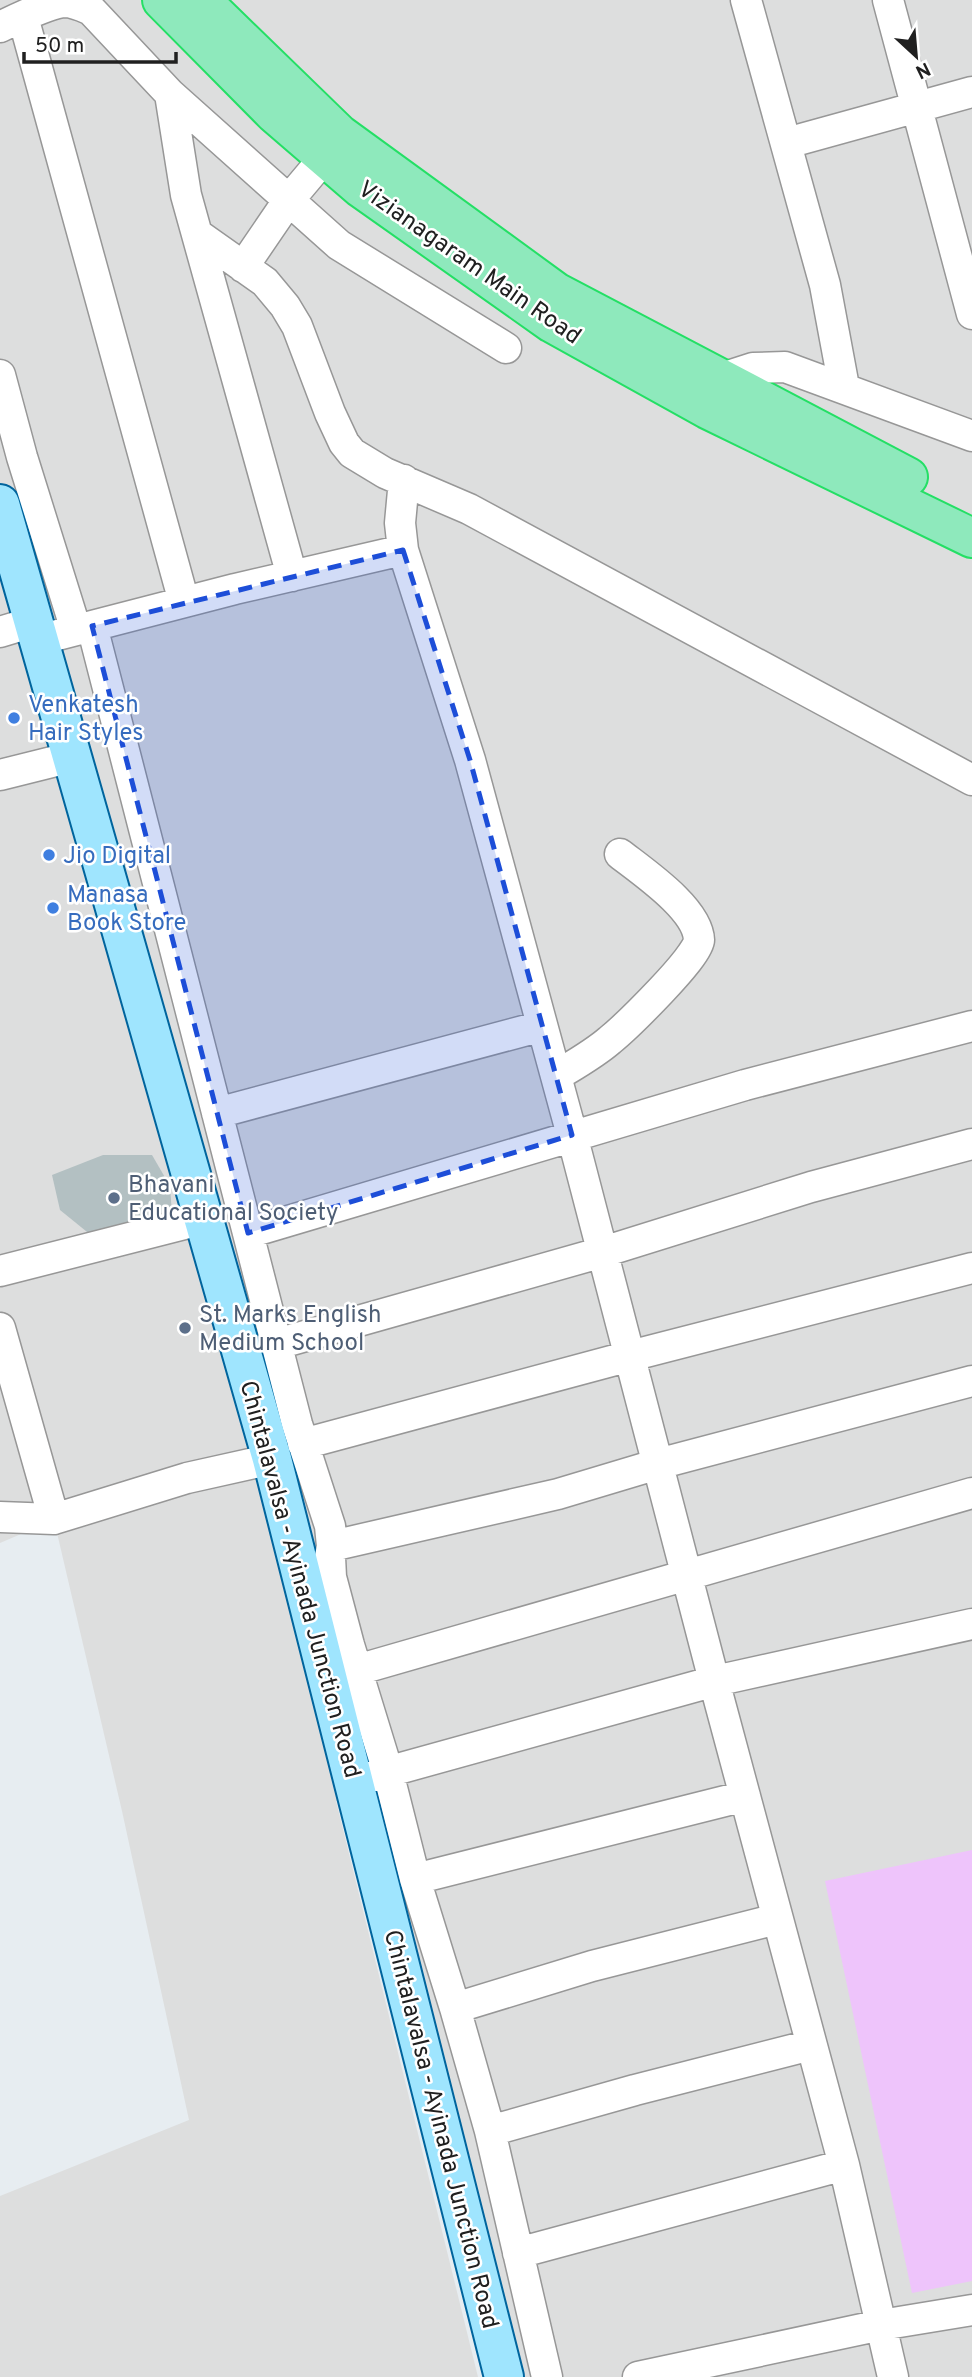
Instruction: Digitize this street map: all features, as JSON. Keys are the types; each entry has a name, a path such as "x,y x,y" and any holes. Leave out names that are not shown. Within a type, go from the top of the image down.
{"highway":[{"name":"Vizianagaram Main Road","path":"162,0 274,113 361,188 552,323 706,409 972,538"},
{"name":"Vizianagaram Main Road","path":"201,0 339,134 556,292 872,460 972,508"}],"main road":[{"name":"Chintalavalsa - Ayinada Junction Road","path":"2,520 24,632 72,757 204,1219 288,1452 371,1776 504,2377"}],"street":[{"path":"746,0 825,285 844,387"},
{"path":"887,0 972,314"},
{"path":"184,602 12,22 64,2 79,4 91,10 170,94 339,245 506,348"},
{"path":"787,143 972,92"},
{"path":"170,94 181,170 197,234 292,576"},
{"path":"243,267 288,201 325,157"},
{"path":"197,234 265,282 285,306 297,326 344,443 352,453 385,473 469,509 972,780"},
{"path":"719,379 753,368 785,367 972,436"},
{"path":"0,375 22,457 84,628 217,1113 277,1344 288,1452 319,1488 330,1526 331,1577 357,1670 371,1776 415,1879 455,2008 490,2131 547,2377"},
{"path":"404,480 400,523 403,550 470,760 572,1135 844,2165 893,2377"},
{"path":"24,632 84,628 403,550"},
{"path":"0,775 72,757"},
{"path":"556,1076 610,1041 686,963 697,947 699,939 696,930 681,904 620,854"},
{"path":"217,1113 542,1026"},
{"path":"248,1233 745,1084 972,1026"},
{"path":"277,1344 603,1252 811,1187 972,1144"},
{"path":"0,1271 204,1219"},
{"path":"0,1517 54,1520 187,1478 630,1356 972,1268"},
{"path":"0,1328 54,1520"},
{"path":"332,1546 558,1494 658,1464 972,1381"},
{"path":"357,1670 972,1493"},
{"path":"371,1776 715,1681 972,1625"},
{"path":"415,1879 745,1796"},
{"path":"455,2008 592,1966 777,1919"},
{"path":"490,2131 811,2045"},
{"path":"518,2253 844,2165"},
{"path":"638,2377 881,2325 972,2311"}],"highlighted area":[{"path":"403,550 470,760 572,1135 248,1233 92,626"}],"shaded area":[{"path":"0,0 972,0 972,2377 525,2377 380,1806 336,1801 478,2377 0,2377 0,2196 189,2120 122,1811 54,1520 0,1543"},
{"path":"972,1850 972,2281 912,2293 825,1881"}],"building":[{"name":"Bhavani Educational Society","path":"103,1155 152,1155 170,1186 172,1214 97,1240 60,1210 52,1175"}],"place":[{"name":"Venkatesh Hair Styles","path":"14,718"},
{"name":"Jio Digital","path":"49,855"},
{"name":"Manasa Book Store","path":"53,908"},
{"name":"Bhavani Educational Society","path":"114,1198"},
{"name":"St. Marks English Medium School","path":"185,1328"}]}
